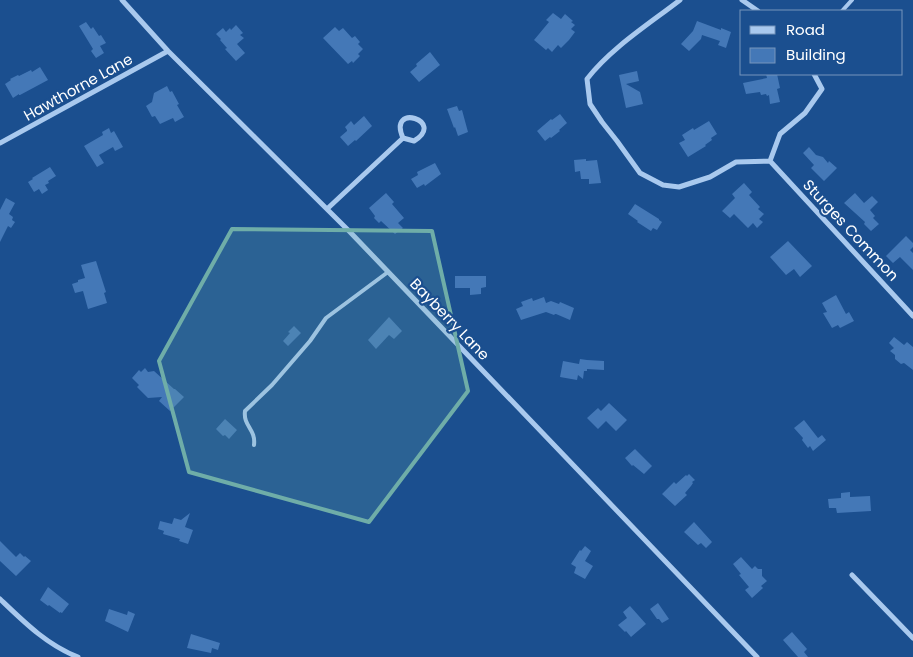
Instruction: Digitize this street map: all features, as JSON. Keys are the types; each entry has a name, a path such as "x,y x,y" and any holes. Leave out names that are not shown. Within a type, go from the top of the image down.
{"street":[{"name":"Bayberry Lane","path":"122,0 168,52 327,209 757,657"},
{"path":"680,0 616,50 594,69 587,79 590,104 640,173 664,185 679,187 710,177 736,162 770,161 780,134 805,114 822,89 815,75"},
{"path":"742,0 757,10"},
{"name":"Hawthorne Lane","path":"0,144 168,52"},
{"path":"408,117 415,117 421,120 424,125 423,132 419,137 414,141 403,138 400,125 403,121 408,117"},
{"path":"327,209 403,138"},
{"name":"Sturges Common","path":"770,161 913,316"},
{"path":"852,575 913,638"},
{"path":"0,600 35,632 52,644 78,657"}],"lane":[{"path":"843,10 852,0"},
{"path":"254,445 255,438 245,420 246,411 272,385 310,341 326,318 388,272"}],"highlighted area":[{"path":"232,229 432,231 468,391 369,522 189,472 159,361"}],"building":[{"path":"553,13 561,19 565,14 573,21 571,22 575,25 571,29 575,32 561,48 558,45 552,52 548,48 546,50 534,40 549,22 546,20"},
{"path":"697,21 731,32 726,48 718,45 720,41 702,35 701,39 689,51 681,44 693,31"},
{"path":"86,22 91,29 93,27 99,36 101,35 106,43 100,46 104,53 96,58 91,51 93,49 79,26"},
{"path":"236,25 243,33 240,35 244,38 237,44 245,53 236,61 225,49 227,48 216,34 223,28 226,32"},
{"path":"335,27 339,31 343,28 352,38 355,36 360,42 358,44 363,49 358,54 360,56 353,63 352,61 348,64 323,38"},
{"path":"430,52 440,65 419,82 410,72"},
{"path":"40,67 48,80 13,98 5,84 18,75 31,70 32,72"},
{"path":"637,71 639,81 626,84 640,92 643,104 626,108 619,75"},
{"path":"766,75 777,75 780,88 777,89 780,102 770,104 769,95 761,95 760,92 746,94 743,83 767,78"},
{"path":"167,86 170,92 172,91 184,117 175,122 173,118 160,124 155,116 152,117 146,106 152,102 154,93"},
{"path":"457,106 459,111 462,110 468,132 458,136 447,109"},
{"path":"560,114 567,123 560,131 545,141 537,131"},
{"path":"364,116 372,126 348,146 340,137 347,131 345,127 351,121 354,125"},
{"path":"709,121 717,134 711,138 712,140 706,146 688,157 679,143 685,140 682,135"},
{"path":"109,128 111,133 114,131 123,147 115,151 113,147 99,155 104,163 97,167 84,146 103,135 102,132"},
{"path":"809,147 816,155 823,157 828,163 829,161 837,168 824,181 811,168 814,165 803,153"},
{"path":"586,159 586,161 597,160 601,183 589,184 589,179 581,179 580,171 575,172 574,160"},
{"path":"435,163 441,174 425,186 424,184 417,188 411,179 418,175 417,172"},
{"path":"50,167 56,176 45,185 48,190 42,194 39,189 34,192 28,182"},
{"path":"744,183 752,192 749,195 760,207 758,209 764,214 759,219 763,222 757,228 753,223 748,228 734,214 730,218 722,211 735,198 732,194"},
{"path":"386,193 394,202 392,204 404,218 398,223 403,228 395,234 381,221 379,223 374,218 375,216 369,208"},
{"path":"855,193 864,203 872,196 878,202 870,210 875,216 873,218 879,224 871,231 864,224 865,222 844,203"},
{"path":"6,198 15,203 9,214 15,222 11,228 8,226 0,242 0,210"},
{"path":"635,204 662,222 657,230 653,228 651,231 628,214"},
{"path":"906,236 913,243 913,247 910,250 913,253 913,270 900,257 893,263 886,256"},
{"path":"788,241 812,266 800,277 794,269 786,275 770,257"},
{"path":"96,261 106,292 104,293 107,303 88,309 83,291 75,293 72,284 85,278 81,265"},
{"path":"455,276 486,276 486,287 481,288 481,294 470,295 470,288 455,288"},
{"path":"836,295 846,314 849,312 854,321 840,328 838,325 832,328 823,313 827,312 822,303"},
{"path":"544,297 546,303 551,301 559,304 560,302 574,308 570,320 546,312 521,320 516,309 523,306 521,302 532,298 533,301"},
{"path":"389,317 402,331 394,339 389,335 376,349 368,340"},
{"path":"294,326 301,333 288,346 283,341"},
{"path":"894,337 904,345 907,342 913,347 913,370 904,363 901,364 890,351 894,348 889,343"},
{"path":"580,359 604,361 604,370 587,369 587,371 584,371 583,379 578,375 577,380 560,377 563,361 579,364"},
{"path":"145,368 148,372 154,371 184,397 170,411 159,401 162,397 148,398 137,387 139,385 132,378 139,370 141,372"},
{"path":"609,403 627,420 616,431 606,421 598,429 587,418 598,408 601,411"},
{"path":"225,419 237,430 229,439 216,429"},
{"path":"804,420 818,438 822,435 826,440 813,451 810,446 808,448 802,440 803,438 794,428"},
{"path":"635,449 652,466 644,474 632,466 625,458"},
{"path":"689,474 695,480 685,493 687,495 675,506 662,494 674,482 676,484"},
{"path":"850,492 850,497 870,496 871,511 837,513 836,508 829,508 828,499 841,498 841,493"},
{"path":"190,513 185,527 193,530 188,544 179,541 180,539 163,534 164,531 158,529 160,521 172,524 174,518 181,520"},
{"path":"694,522 712,542 706,548 701,543 698,545 684,532"},
{"path":"0,541 16,557 20,553 31,561 16,576 0,561"},
{"path":"585,546 591,551 585,561 593,566 585,579 574,573 576,567 571,564"},
{"path":"741,557 752,569 755,566 758,569 762,569 762,576 767,581 761,586 763,588 752,598 745,590 749,587 733,564"},
{"path":"48,587 69,604 62,613 40,600"},
{"path":"658,603 669,619 662,623 650,609"},
{"path":"630,606 646,624 631,637 618,625 627,618 623,612"},
{"path":"109,609 127,615 128,611 135,614 128,632 105,621"},
{"path":"792,632 807,649 804,652 808,657 798,657 783,640"},
{"path":"191,634 220,643 218,650 212,648 211,653 187,648"}]}
